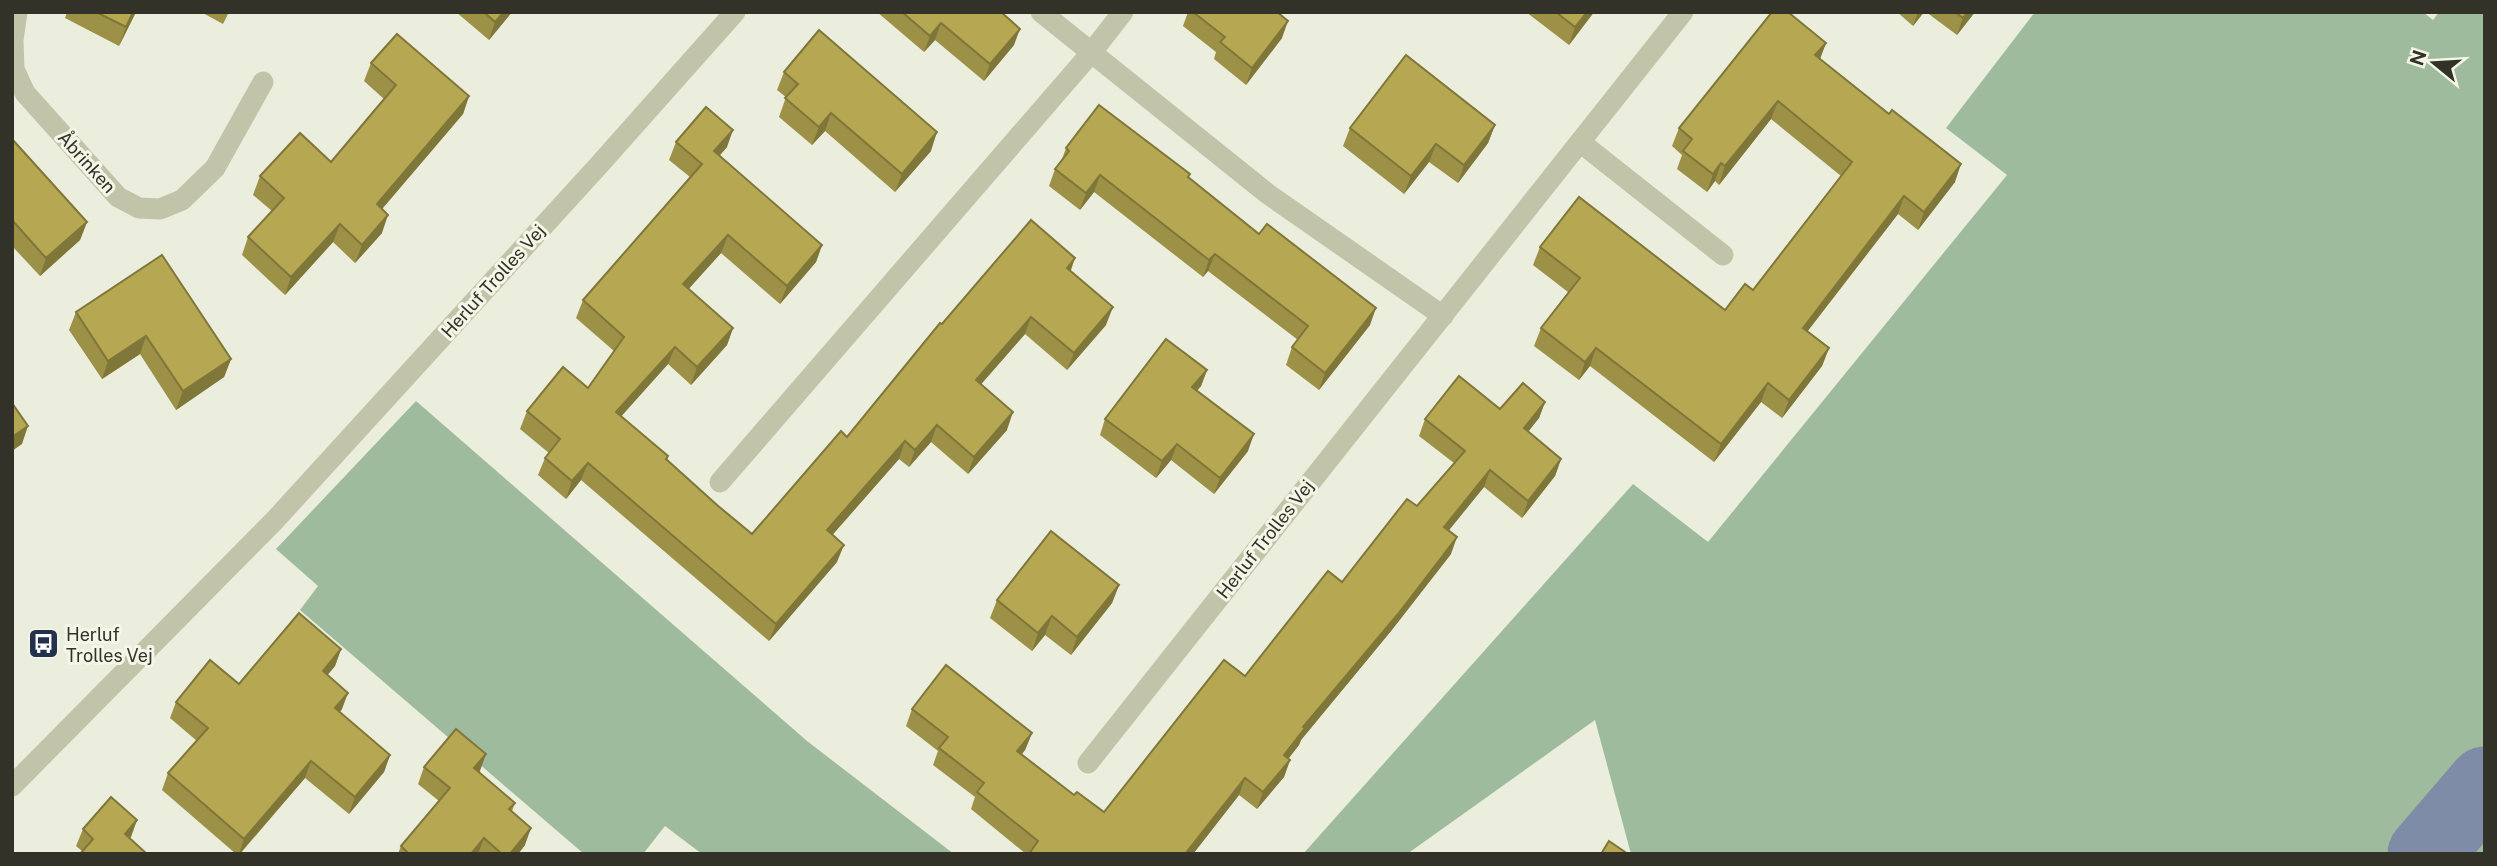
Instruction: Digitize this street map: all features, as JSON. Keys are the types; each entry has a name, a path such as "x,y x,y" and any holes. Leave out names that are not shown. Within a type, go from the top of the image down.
{"street":[{"name":"Åbrinken","path":"18,12 13,40 15,69 25,93 118,197 139,208 160,209 182,200 215,168 264,82"},
{"name":"Herluf Trolles Vej","path":"12,786 275,520 735,12"},
{"path":"1041,12 1268,194 1443,316"},
{"path":"720,482 1091,53 1123,12"},
{"name":"Herluf Trolles Vej","path":"1088,763 1683,12"},
{"path":"1580,142 1723,255"}],"green space":[{"path":"2035,12 2423,12 2433,20 2439,12 2485,12 2485,854 1631,854 1595,720 1407,854 1303,854 1633,484 1708,542 2007,175 1946,128"},
{"path":"416,401 807,741 954,854 702,854 665,826 643,854 584,854 300,610 318,586 276,549"}],"building":[{"path":"96,12 133,12 126,27"},
{"path":"484,12 504,12 495,22"},
{"path":"902,12 1001,12 1020,29 990,64 941,23 930,36"},
{"path":"1193,12 1277,12 1288,21 1252,68 1220,42 1225,37"},
{"path":"1556,12 1587,12 1575,27"},
{"path":"1772,12 1788,12 1826,43 1815,55 1889,114 1892,110 1961,164 1924,212 1904,196 1803,328 1829,348 1789,400 1768,383 1721,444 1596,348 1585,362 1541,328 1580,278 1540,247 1579,197 1725,310 1745,284 1753,290 1852,162 1778,101 1725,166 1721,163 1713,174 1683,151 1692,139 1679,128"},
{"path":"1955,12 1968,12 1963,18"},
{"path":"819,30 937,132 902,174 831,113 819,127 785,98 798,84 784,72"},
{"path":"397,34 469,96 377,204 388,215 362,245 340,224 291,277 248,237 284,198 260,176 300,133 331,162 396,85 371,63"},
{"path":"1406,55 1495,125 1464,165 1436,144 1411,176 1350,128"},
{"path":"1099,105 1190,174 1188,177 1259,234 1267,224 1376,308 1325,373 1292,347 1308,326 1215,254 1209,260 1100,175 1086,193 1055,169 1069,151 1066,148"},
{"path":"706,107 733,130 714,151 822,245 787,286 728,235 683,284 733,328 697,367 675,347 616,412 752,534 841,431 847,437 940,323 942,324 1031,220 1075,258 1067,268 1113,307 1074,353 1031,317 976,380 1013,412 974,457 937,425 915,450 905,441 827,530 844,545 776,624 588,463 572,481 545,458 560,439 527,411 563,367 588,388 624,337 583,300 702,164 676,142"},
{"path":"12,139 87,222 46,258 12,220"},
{"path":"162,255 231,359 183,391 146,336 108,361 76,312"},
{"path":"1166,339 1207,370 1192,387 1254,434 1220,478 1177,444 1162,461 1105,419"},
{"path":"1459,376 1500,409 1523,383 1545,402 1524,428 1561,459 1528,501 1490,470 1444,527 1457,537 1398,614 1303,727 1305,728 1284,755 1290,760 1263,792 1245,778 1185,854 1029,854 1038,841 977,792 984,783 939,748 948,737 912,709 946,665 1032,733 1017,751 1074,795 1077,792 1104,812 1224,660 1245,676 1328,571 1342,582 1407,499 1417,506 1465,451 1425,419"},
{"path":"12,403 28,426 12,437"},
{"path":"1051,531 1119,585 1077,637 1052,616 1038,633 997,600"},
{"path":"299,613 341,649 323,671 348,693 335,708 390,755 355,797 311,761 244,839 168,773 208,728 176,702 210,660 239,684"},
{"path":"456,729 486,754 474,768 515,803 509,809 531,828 510,854 502,854 484,838 471,854 409,854 401,846 450,788 424,767"},
{"path":"111,797 137,820 125,834 147,854 80,854 93,839 83,829"},
{"path":"1609,841 1628,854 1601,854"}],"waterway":[{"path":"2425,854 2485,784"}],"place":[{"name":"Herluf Trolles Vej","path":"43,644"}]}
